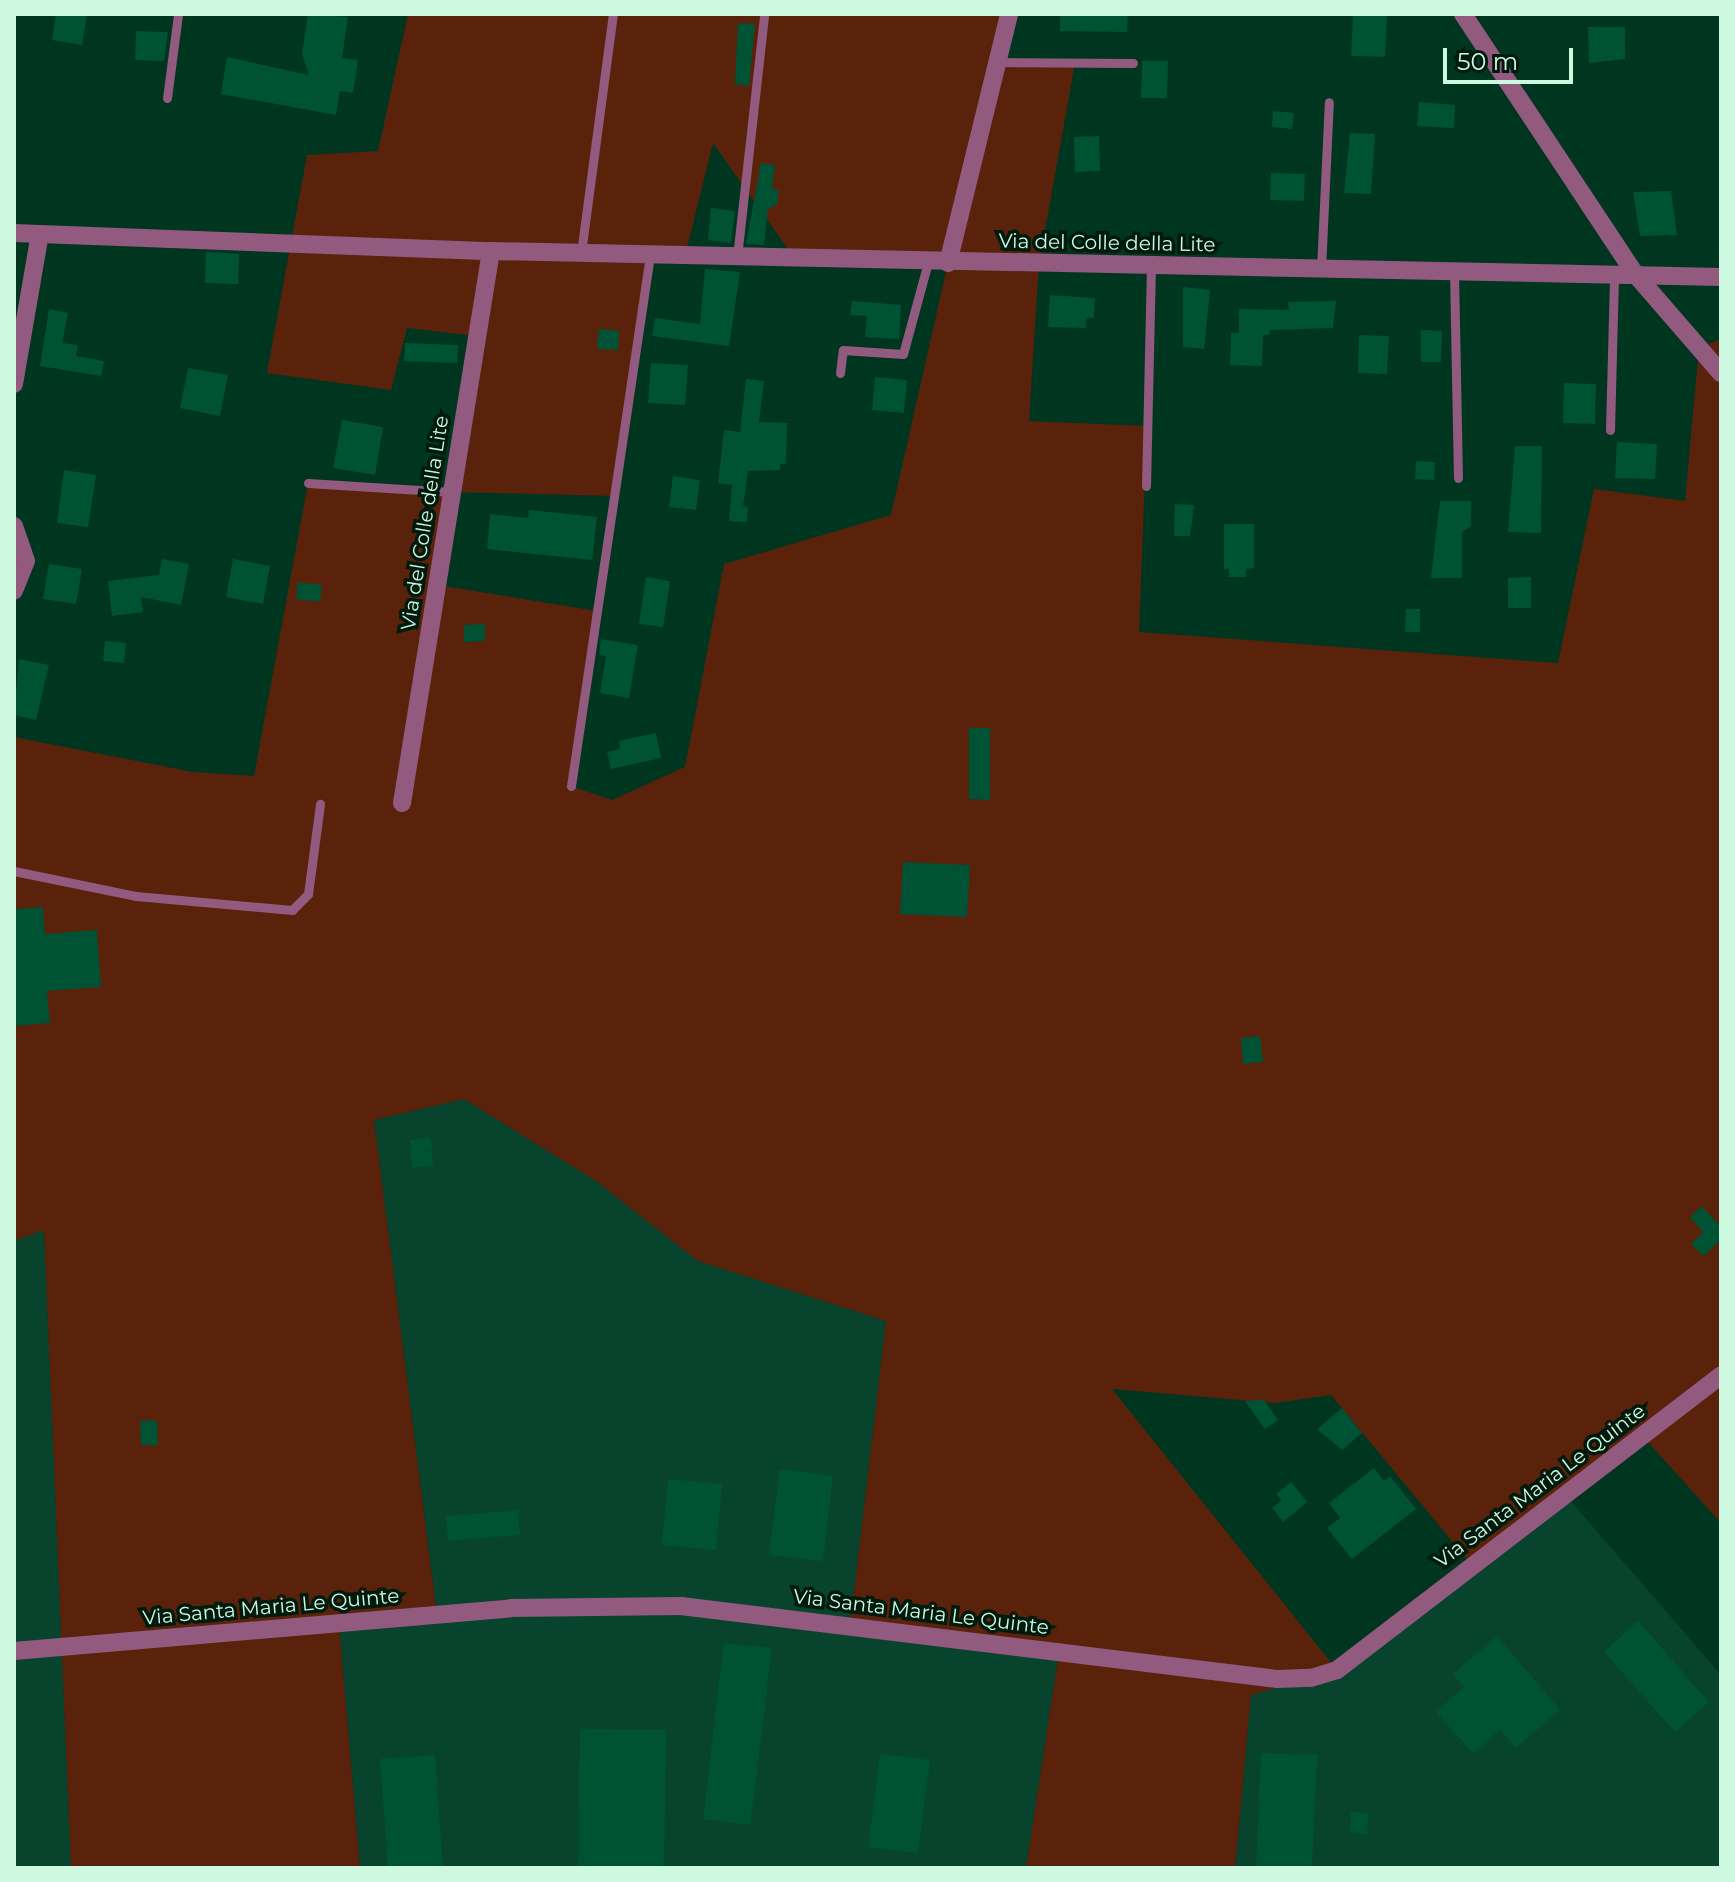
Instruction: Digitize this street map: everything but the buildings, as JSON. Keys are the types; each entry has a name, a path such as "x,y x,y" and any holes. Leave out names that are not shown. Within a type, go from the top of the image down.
{"street":[{"path":"948,263 1009,14"},
{"path":"1463,14 1636,275 1721,373"},
{"name":"Via del Colle della Lite","path":"14,233 491,251 948,263 1721,277"},
{"path":"14,384 40,234"},
{"name":"Via del Colle della Lite","path":"402,803 491,251"},
{"path":"14,526 26,561 14,591"},
{"name":"Via Santa Maria Le Quinte","path":"14,1651 511,1608 681,1606 1277,1679 1311,1678 1337,1670 1721,1375"}],"lane":[{"path":"167,98 178,14"},
{"path":"581,253 613,14"},
{"path":"737,257 764,16"},
{"path":"997,62 1133,63"},
{"path":"1321,269 1329,102"},
{"path":"571,786 650,255"},
{"path":"840,373 843,350 903,354 928,262"},
{"path":"1146,486 1151,266"},
{"path":"1454,271 1458,478"},
{"path":"1610,430 1614,275"},
{"path":"308,483 452,492"},
{"path":"14,871 136,896 292,910 308,894 320,804"}],"shaded area":[{"path":"408,14 1009,14 997,62 1075,63 1039,264 1029,421 1147,426 1139,632 1558,663 1594,489 1685,501 1699,348 1721,339 1721,1523 1639,1432 1471,1564 1331,1395 1276,1403 1112,1389 1337,1670 1251,1695 1235,1868 1026,1868 1059,1652 850,1625 886,1321 698,1261 596,1181 464,1099 374,1120 437,1615 339,1624 360,1868 71,1868 44,1230 14,1241 14,737 193,772 254,776 308,483 452,492 477,336 407,328 391,390 267,373 307,155 378,151","holes":["713,143 795,259 948,263 891,515 724,564 685,767 612,800 571,786 597,611 437,585 453,492 614,496 651,255 685,256"]},
{"path":"464,1099 596,1181 698,1261 886,1321 850,1625 1059,1652 1026,1868 360,1868 339,1623 437,1614 374,1120"},
{"path":"44,1229 71,1868 14,1868 14,1241"},
{"path":"1563,1492 1721,1675 1721,1868 1235,1868 1251,1695 1332,1673"}]}
